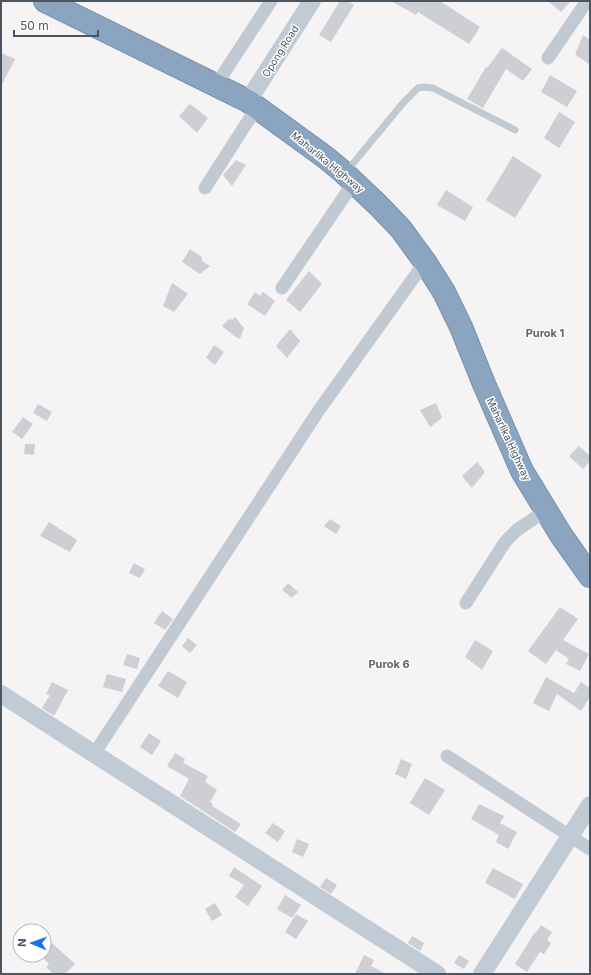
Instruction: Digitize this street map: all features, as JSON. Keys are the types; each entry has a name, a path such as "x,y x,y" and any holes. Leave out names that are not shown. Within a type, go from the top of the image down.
{"highway":[{"name":"Maharlika Highway","path":"45,1 252,104 325,157 378,204 401,229 425,262 444,292 461,327 484,384 522,470 545,511 590,576"}],"street":[{"path":"216,86 271,1"},
{"name":"Opong Road","path":"252,104 312,1"},
{"path":"548,58 587,1"},
{"path":"205,188 252,104"},
{"path":"282,288 349,178"},
{"path":"94,754 319,410 425,262"},
{"path":"466,603 505,542 517,530 545,511"},
{"path":"1,694 437,974"},
{"path":"447,756 590,849"},
{"path":"482,974 590,805"}],"lane":[{"path":"349,178 403,104 418,88 434,88 515,130"}],"building":[{"path":"340,1 348,1 354,5 331,42 319,35"},
{"path":"391,1 440,1 480,27 469,44 418,12 416,15"},
{"path":"548,1 571,1 561,12"},
{"path":"583,35 590,40 590,65 575,54"},
{"path":"502,48 532,69 523,81 506,69 483,108 467,99 486,67 487,68"},
{"path":"1,53 15,59 1,86"},
{"path":"550,75 577,91 567,107 541,92"},
{"path":"190,104 208,118 197,133 179,116"},
{"path":"559,112 575,122 559,148 544,138"},
{"path":"513,156 542,175 515,218 486,200"},
{"path":"236,160 246,165 232,186 223,175"},
{"path":"446,190 473,207 465,221 437,205"},
{"path":"190,249 202,257 202,261 210,266 200,274 182,262"},
{"path":"309,271 322,284 300,312 286,300"},
{"path":"172,283 188,294 174,312 163,306"},
{"path":"255,292 260,296 263,292 275,301 265,316 247,304"},
{"path":"235,317 244,328 240,339 222,326 229,319 232,320"},
{"path":"290,329 300,341 287,358 276,346"},
{"path":"214,345 224,352 215,365 206,358"},
{"path":"436,403 442,418 430,427 420,410"},
{"path":"38,404 52,412 47,421 33,413"},
{"path":"23,417 33,424 22,439 12,432"},
{"path":"25,444 35,444 34,455 24,454"},
{"path":"579,446 590,456 590,461 583,469 569,456"},
{"path":"477,462 485,472 472,488 462,476"},
{"path":"330,519 341,526 336,534 324,526"},
{"path":"49,522 77,540 70,552 40,536"},
{"path":"134,563 145,569 140,578 129,573"},
{"path":"288,583 298,592 292,598 282,590"},
{"path":"560,607 578,619 563,640 589,654 580,671 566,664 569,659 556,650 546,664 528,651"},
{"path":"162,611 173,619 165,630 154,623"},
{"path":"188,638 197,645 190,653 182,646"},
{"path":"475,640 493,651 482,670 465,657"},
{"path":"127,654 140,658 137,669 123,665"},
{"path":"168,671 187,682 178,698 158,686"},
{"path":"107,674 126,679 122,692 103,687"},
{"path":"546,677 574,693 581,682 590,688 590,697 581,711 557,694 549,711 533,703"},
{"path":"52,682 68,690 54,716 42,708 50,695 46,694"},
{"path":"149,733 161,741 152,755 140,747"},
{"path":"175,753 185,759 183,763 208,776 205,782 217,790 210,802 213,804 212,806 241,824 235,832 180,796 189,779 167,766"},
{"path":"401,759 412,764 406,779 395,774"},
{"path":"425,778 445,790 429,815 410,803"},
{"path":"479,804 504,816 500,823 517,832 508,849 496,842 499,835 471,819"},
{"path":"273,823 285,831 278,842 265,833"},
{"path":"297,839 309,844 303,857 292,852"},
{"path":"234,867 262,886 248,906 235,897 244,885 229,876"},
{"path":"493,868 523,884 515,899 485,883"},
{"path":"326,878 337,885 331,894 320,887"},
{"path":"285,895 301,905 292,918 277,909"},
{"path":"215,903 222,915 212,921 205,909"},
{"path":"296,914 308,921 296,939 285,932"},
{"path":"541,925 552,932 547,940 551,943 544,954 540,952 527,972 515,964"},
{"path":"412,936 424,943 420,951 408,943"},
{"path":"52,943 75,964 65,974 53,974 46,967 49,964 48,963 52,963"},
{"path":"364,955 374,960 371,966 386,974 355,974"},
{"path":"459,955 469,961 464,969 454,963"}],"district":[{"name":"Purok 1","path":"545,333"},
{"name":"Purok 6","path":"389,664"}]}
